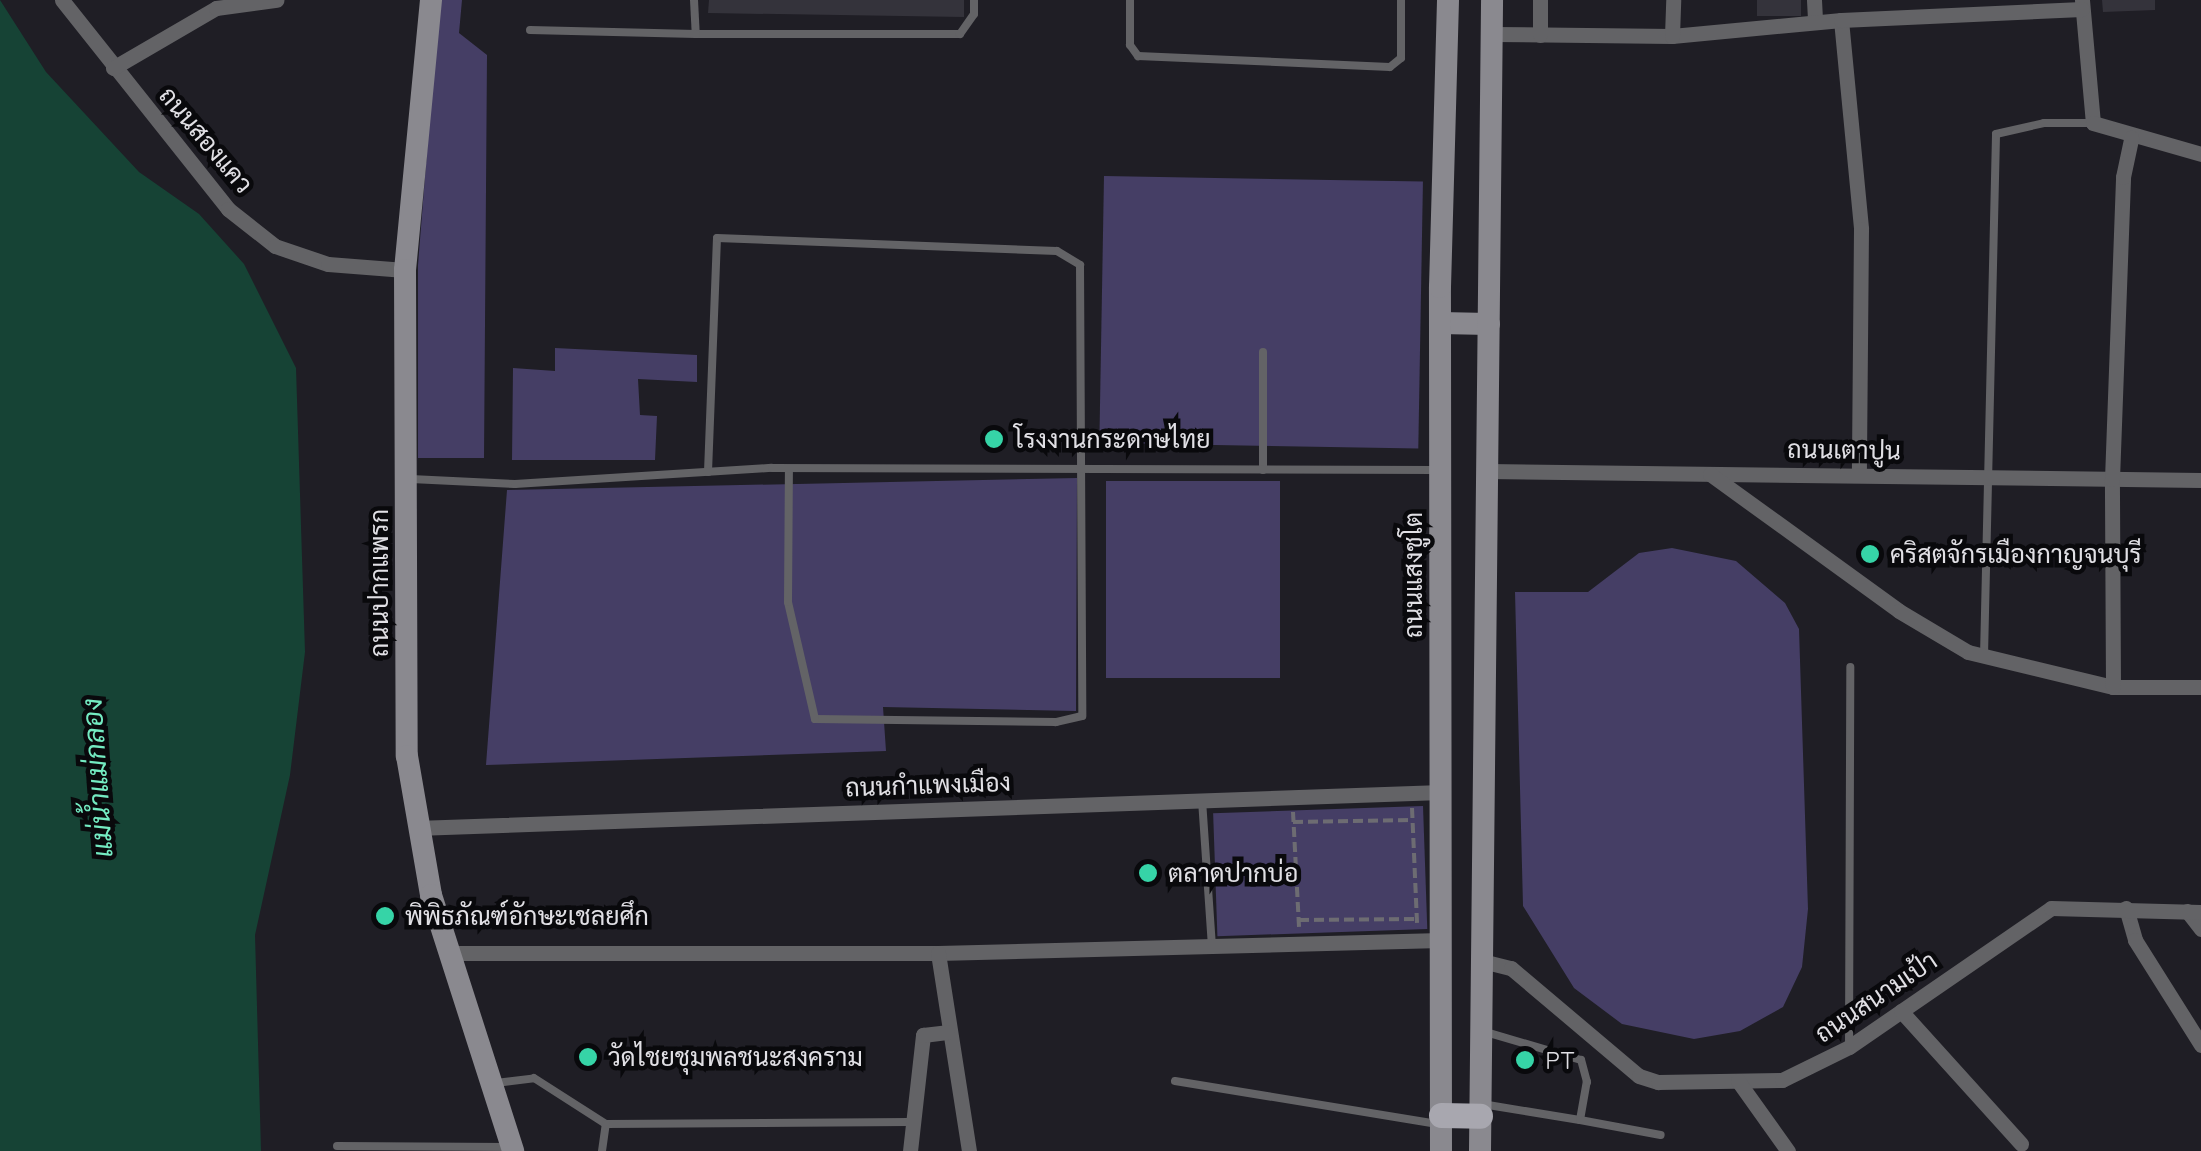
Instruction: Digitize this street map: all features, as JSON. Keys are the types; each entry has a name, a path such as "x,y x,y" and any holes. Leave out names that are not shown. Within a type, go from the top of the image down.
{"main road":[{"name":"ถนนปากแพรก","path":"431,0 405,270 407,756 416,828 431,895 454,953 512,1149"},
{"name":"ถนนแสงชูโต","path":"1441,1151 1429,940 1441,792 1440,323 1448,0"},
{"path":"1480,1151 1492,0"},
{"path":"1446,58 1492,46"},
{"path":"1440,323 1489,324"},
{"path":"1441,1120 1480,1110"}],"street":[{"name":"ถนนสองแคว","path":"62,0 228,209 275,246 328,264 405,270"},
{"path":"113,68 216,8 276,0"},
{"path":"1540,0 1540,35"},
{"path":"1672,0 1672,36"},
{"path":"1814,0 1815,22"},
{"path":"1492,46 1540,35 1672,36 1840,20 2082,5 2093,123 2131,138 2201,154"},
{"path":"1840,20 1861,229 1859,475"},
{"path":"2113,687 2112,479 2123,177 2131,138"},
{"name":"ถนนเตาปูน","path":"1487,472 2201,480"},
{"path":"1709,474 1899,611 1984,656 2113,687 2201,687"},
{"name":"ถนนกำแพงเมือง","path":"416,828 1441,792"},
{"name":"ถนนสนามเป้า","path":"1482,961 1511,968 1639,1076 1658,1082 1782,1080 1850,1047 2051,908 2194,912"},
{"path":"2126,908 2135,940 2201,1045"},
{"path":"2194,912 2201,929"},
{"path":"454,953 938,953 1429,940"},
{"path":"938,953 947,1032 969,1151"},
{"path":"1901,1011 2021,1144"},
{"path":"910,1151 909,1122 923,1035 947,1032"},
{"path":"1738,1081 1788,1151"}],"lane":[{"path":"694,0 696,34"},
{"path":"530,30 960,34 974,14 974,0"},
{"path":"1130,0 1130,44 1138,56 1390,67 1401,58 1401,0"},
{"path":"1984,656 1996,134 2044,123 2093,123"},
{"path":"708,472 716,238 1057,250 1080,265 1084,470 1082,716 1056,722 815,719 788,602 789,470"},
{"path":"1263,352 1263,470"},
{"path":"406,479 514,484 789,470 1440,470"},
{"path":"1850,667 1850,1047"},
{"path":"1202,800 1212,946"},
{"path":"1481,1031 1581,1060 1586,1082 1580,1120"},
{"path":"491,1084 534,1078 606,1124 909,1122"},
{"path":"1176,1081 1441,1120"},
{"path":"1480,1110 1580,1120 1662,1135"},
{"path":"602,1151 606,1124"},
{"path":"337,1146 512,1149"}],"path":[{"path":"1412,793 1417,918 1429,940"},
{"path":"1292,797 1300,944"},
{"path":"1293,822 1413,820"},
{"path":"1299,920 1417,918"}],"shaded area":[{"path":"439,0 462,0 459,33 487,55 484,458 418,458 418,265"},
{"path":"1104,176 1423,182 1418,449 1099,443"},
{"path":"555,348 697,355 697,382 638,379 640,415 657,416 655,460 512,460 513,368 555,371"},
{"path":"1077,478 1076,711 883,707 886,751 486,765 507,490"},
{"path":"1106,481 1280,481 1280,678 1106,678"},
{"path":"1672,548 1736,561 1785,603 1799,629 1808,909 1802,967 1783,1007 1740,1031 1694,1039 1622,1024 1574,988 1523,906 1515,592 1588,592 1639,553"},
{"path":"1423,806 1427,929 1217,936 1213,813"}],"water":[{"name":"แม่น้ำแม่กลอง","path":"0,0 46,72 139,172 199,214 244,264 296,368 305,652 290,775 255,935 261,1151 0,1151"}],"building":[{"path":"709,0 964,0 964,17 708,13"},
{"path":"1757,0 1801,0 1801,16 1757,16"},
{"path":"2102,0 2155,0 2155,10 2103,12"}],"place":[{"name":"โรงงานกระดาษไทย","path":"994,439"},
{"name":"คริสตจักรเมืองกาญจนบุรี","path":"1870,554"},
{"name":"ตลาดปากบ่อ","path":"1148,873"},
{"name":"พิพิธภัณฑ์อักษะเชลยศึก","path":"385,916"},
{"name":"วัดไชยชุมพลชนะสงคราม","path":"588,1057"},
{"name":"PT","path":"1525,1060"}]}
